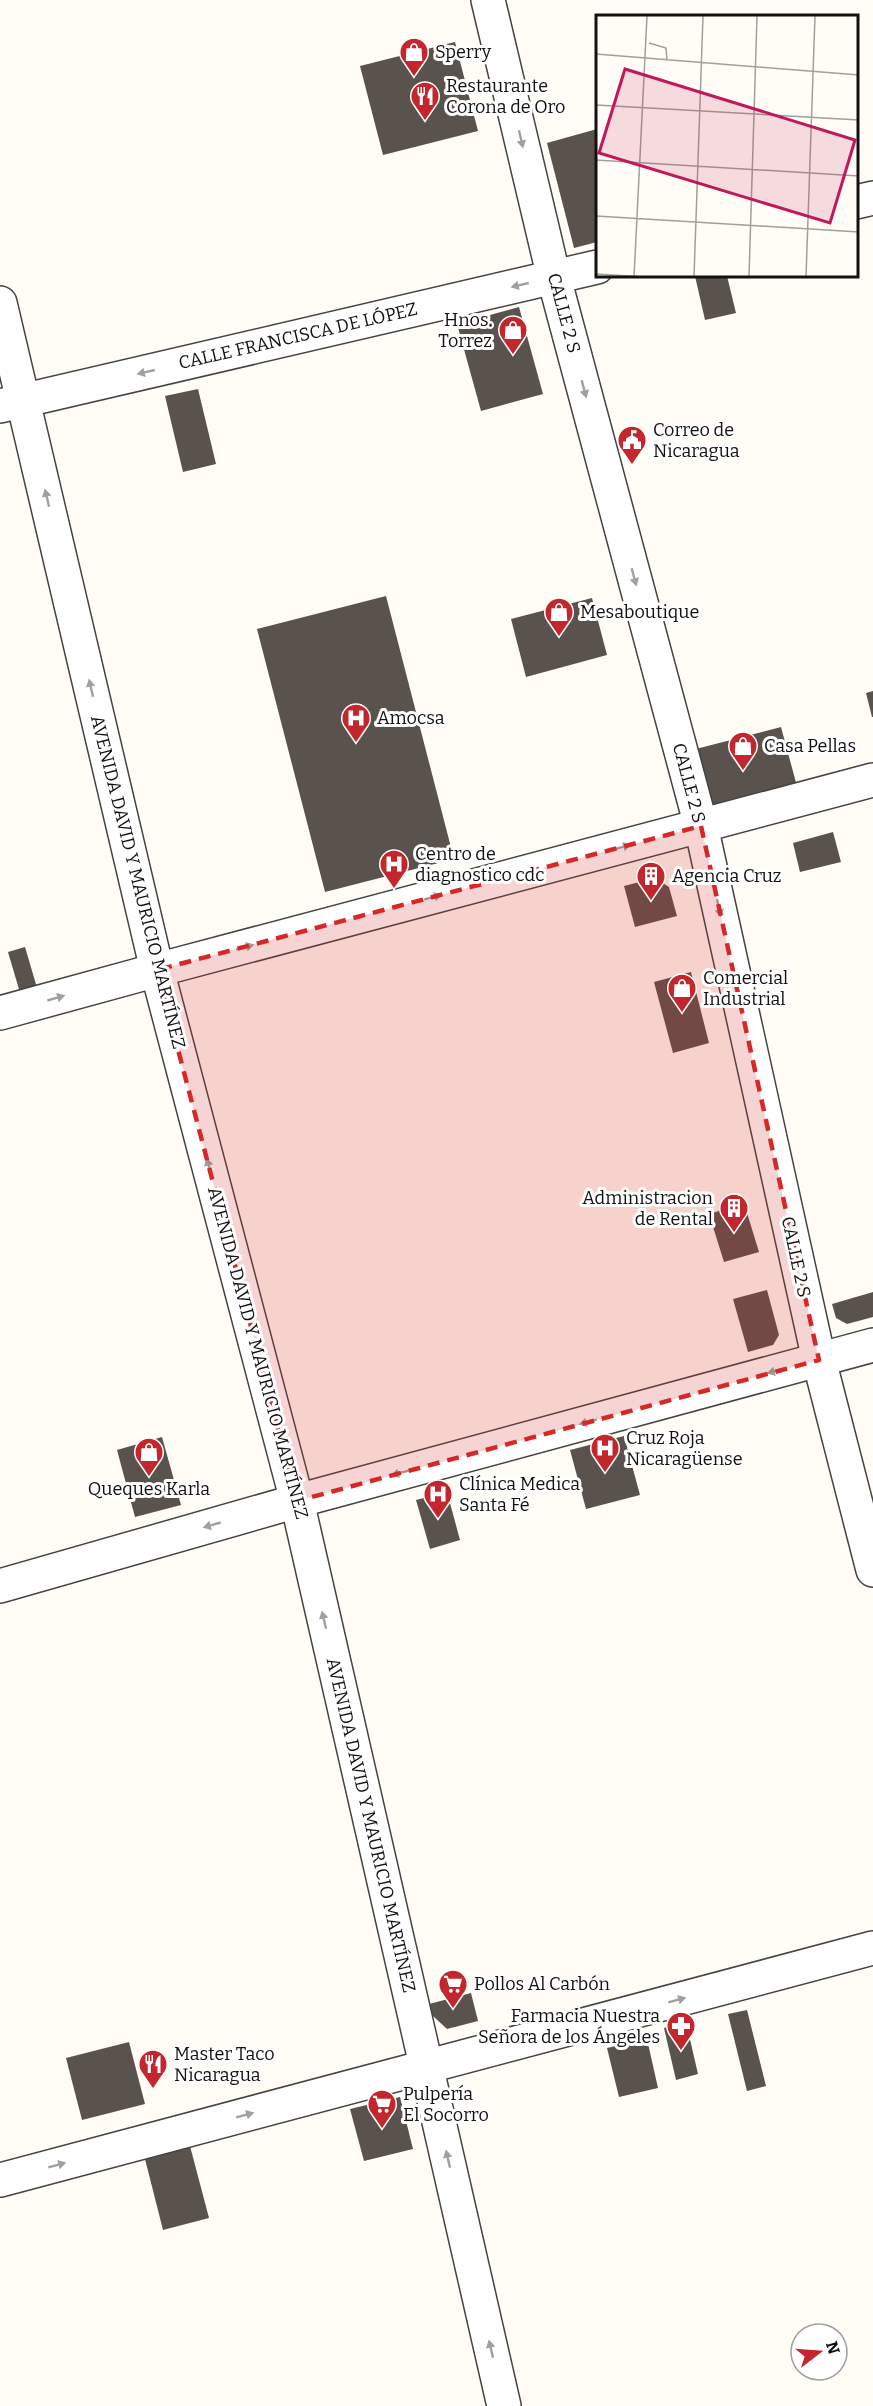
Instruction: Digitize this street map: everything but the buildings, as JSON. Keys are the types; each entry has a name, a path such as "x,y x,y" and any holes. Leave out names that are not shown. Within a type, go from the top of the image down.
{"street":[{"name":"CALLE 2 S","path":"488,0 554,278 701,826 819,1359 873,1570"},
{"path":"858,202 873,198"},
{"name":"CALLE FRANCISCA DE LÓPEZ","path":"12,403 596,267"},
{"name":"AVENIDA DAVID Y MAURICIO MARTÍNEZ","path":"0,303 12,403 157,970 297,1501 504,2406"},
{"path":"0,1013 873,780"},
{"path":"0,1586 297,1501 873,1344"},
{"path":"0,2180 873,1948"}],"highlighted area":[{"path":"701,826 819,1360 297,1501 157,970"}],"place":[{"name":"Sperry","path":"414,78"},
{"name":"Restaurante Corona de Oro","path":"425,122"},
{"name":"Hnos. Torrez","path":"513,356"},
{"name":"Correo de Nicaragua","path":"632,466"},
{"name":"Mesaboutique","path":"559,638"},
{"name":"Amocsa","path":"356,744"},
{"name":"Casa Pellas","path":"743,772"},
{"name":"Centro de diagnostico cdc","path":"394,890"},
{"name":"Agencia Cruz","path":"651,902"},
{"name":"Comercial Industrial","path":"682,1014"},
{"name":"Administracion de Rental","path":"734,1234"},
{"name":"Cruz Roja Nicaragüense","path":"605,1474"},
{"name":"Queques Karla","path":"149,1478"},
{"name":"Clínica Medica Santa Fé","path":"438,1520"},
{"name":"Pollos Al Carbón","path":"453,2010"},
{"name":"Farmacia Nuestra Señora de los Ángeles","path":"681,2052"},
{"name":"Master Taco Nicaragua","path":"153,2090"},
{"name":"Pulpería El Socorro","path":"382,2130"}]}
